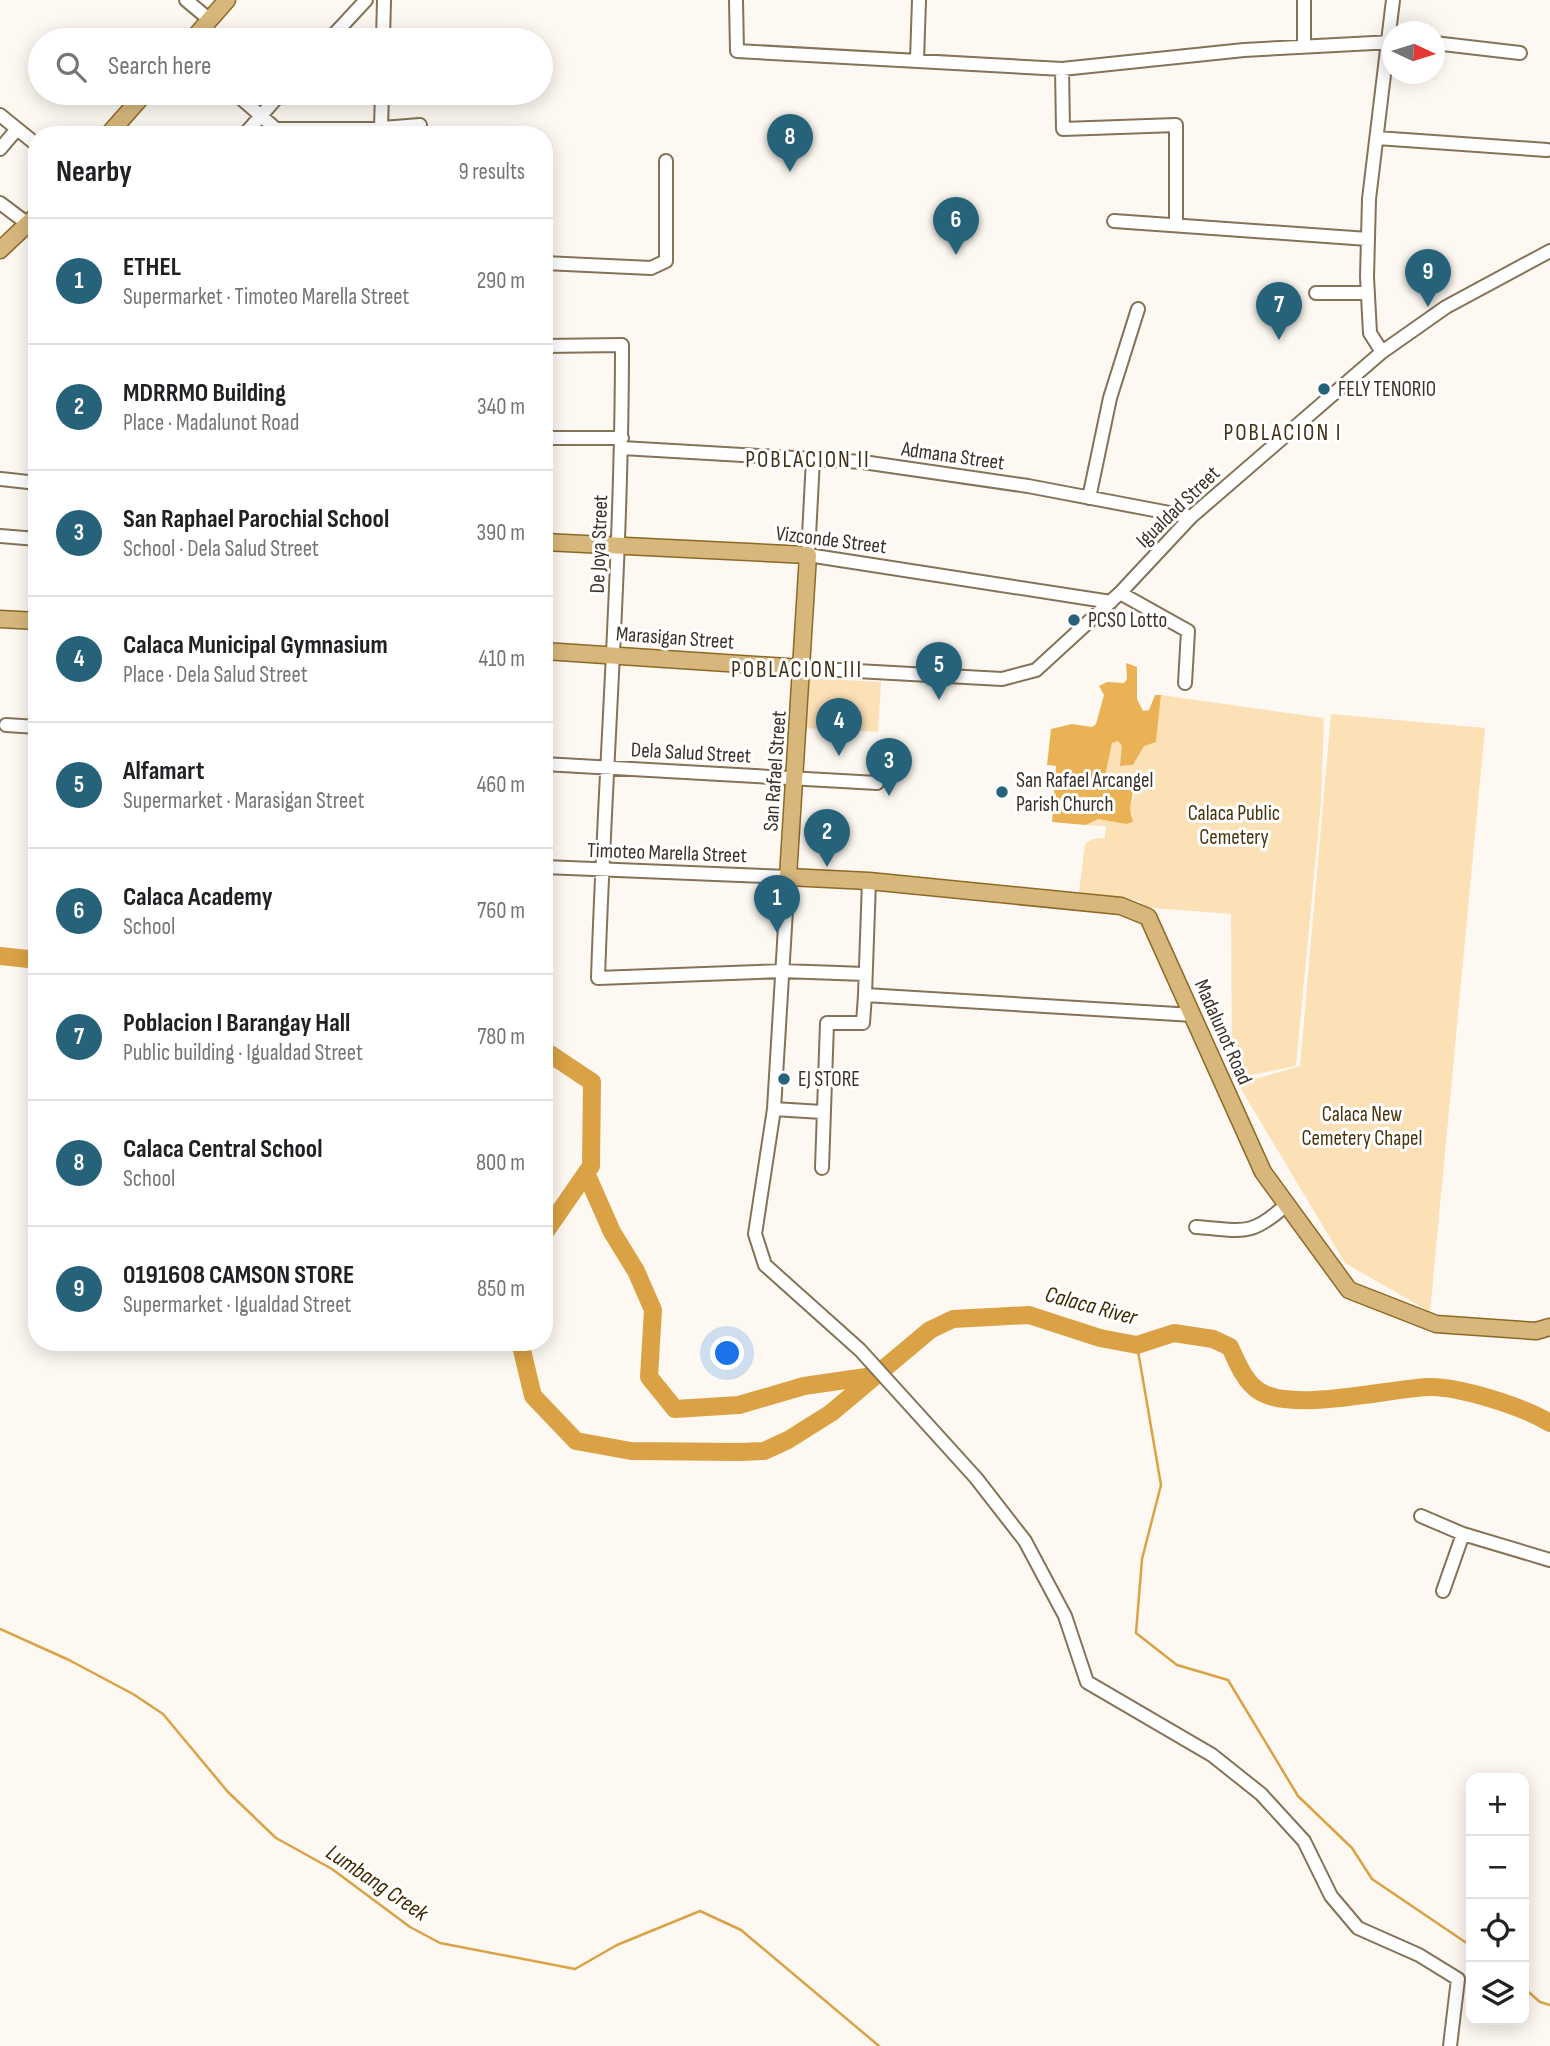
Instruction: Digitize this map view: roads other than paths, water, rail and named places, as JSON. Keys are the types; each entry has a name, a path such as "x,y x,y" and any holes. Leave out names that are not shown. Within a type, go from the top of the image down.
{"main road":[{"path":"202,28 227,0"},
{"path":"116,126 134,105"},
{"path":"0,250 28,224"},
{"name":"Vizconde Street","path":"553,542 808,555"},
{"name":"San Rafael Street","path":"788,877 808,555"},
{"path":"0,619 28,621"},
{"name":"Marasigan Street","path":"553,652 802,668"},
{"name":"Madalunot Road","path":"788,877 869,881 1121,906 1148,917 1263,1172 1349,1290 1436,1324 1536,1331 1550,1328"}],"street":[{"path":"187,0 210,20"},
{"path":"340,28 366,0"},
{"path":"383,28 384,0"},
{"path":"736,0 737,51 1062,69 1304,46 1382,42"},
{"path":"917,60 919,0"},
{"path":"1304,0 1304,46"},
{"path":"1392,21 1394,0"},
{"path":"1445,44 1520,53"},
{"path":"1062,69 1063,129 1176,125 1176,225"},
{"path":"1382,352 1370,333 1368,239 1369,200 1384,84"},
{"path":"248,105 270,126"},
{"path":"252,126 270,105"},
{"path":"375,126 379,105"},
{"path":"0,115 28,138"},
{"path":"412,126 420,125"},
{"path":"0,149 17,129"},
{"path":"1377,138 1547,150"},
{"path":"553,263 651,268 666,261 666,160"},
{"path":"0,203 28,217"},
{"path":"1114,221 1368,239"},
{"name":"Igualdad Street","path":"1115,597 1191,517 1382,352 1446,307 1550,251"},
{"path":"1316,293 1368,293"},
{"path":"1089,498 1110,398 1138,310"},
{"name":"De Joya Street","path":"553,346 622,345 622,443 598,978 782,971"},
{"name":"Admana Street","path":"553,439 877,464 1191,517"},
{"name":"San Rafael Street","path":"808,555 813,459"},
{"path":"1,479 28,482"},
{"path":"0,536 28,538"},
{"name":"Vizconde Street","path":"808,555 1115,597"},
{"path":"1115,597 1188,631 1185,683"},
{"name":"Marasigan Street","path":"802,668 1002,679 1016,677 1041,666 1115,597"},
{"path":"6,725 28,726"},
{"name":"Dela Salud Street","path":"553,764 877,783"},
{"name":"Timoteo Marella Street","path":"553,867 788,877"},
{"path":"788,877 774,1109 755,1234 765,1265 860,1350 976,1478 1025,1541 1065,1616 1087,1682 1212,1755 1261,1794 1304,1841 1331,1896 1358,1928 1419,1955 1458,1979 1450,2046"},
{"path":"822,1168 827,1023 863,1023 869,881"},
{"path":"782,971 865,974"},
{"path":"865,995 1193,1014"},
{"path":"774,1109 822,1112"},
{"path":"1196,1227 1248,1230 1263,1226 1287,1204"},
{"path":"1421,1516 1463,1534 1550,1560"},
{"path":"1443,1591 1463,1534"}],"waterway":[{"name":"Calaca River","path":"0,956 28,959"},
{"name":"Calaca River","path":"553,1056 592,1082 591,1166 553,1221"},
{"path":"586,1173 612,1232 636,1271 653,1310 649,1377 675,1409 739,1405 804,1386 873,1376"},
{"name":"Calaca River","path":"522,1351 533,1396 576,1441 631,1451 764,1451 788,1440 831,1413 930,1330 953,1319 1029,1315 1100,1338 1137,1345 1174,1333 1213,1339 1230,1347 1254,1387 1274,1397 1316,1400 1428,1387 1441,1388 1491,1399 1524,1410 1550,1423"},
{"path":"1137,1345 1161,1485 1142,1559 1136,1633 1177,1665 1228,1680 1298,1796 1352,1848 1372,1879 1466,1943"},
{"name":"Lumbang Creek","path":"0,1629 69,1660 133,1694 163,1714 228,1792 276,1838 332,1869 410,1927 440,1943 575,1969 617,1945 700,1911 741,1930 879,2046"},
{"path":"1529,1992 1540,2002 1550,2005"}],"place":[{"name":"Calaca Central School","path":"790,172"},
{"name":"Calaca Academy","path":"956,255"},
{"name":"0191608 CAMSON STORE","path":"1428,307"},
{"name":"Poblacion I Barangay Hall","path":"1279,340"},
{"name":"FELY TENORIO","path":"1324,389"},
{"name":"PCSO Lotto","path":"1074,620"},
{"name":"Alfamart","path":"939,700"},
{"name":"Calaca Municipal Gymnasium","path":"839,756"},
{"name":"San Rafael Arcangel Parish Church","path":"1002,792"},
{"name":"San Raphael Parochial School","path":"889,796"},
{"name":"MDRRMO Building","path":"827,867"},
{"name":"ETHEL","path":"777,933"},
{"name":"EJ STORE","path":"784,1079"}],"district":[{"name":"POBLACION I","path":"1283,433"},
{"name":"POBLACION II","path":"808,460"},
{"name":"POBLACION III","path":"797,670"}],"park label":[{"name":"Calaca Public Cemetery","path":"1234,825"},
{"name":"Calaca New Cemetery Chapel","path":"1362,1126"}]}
